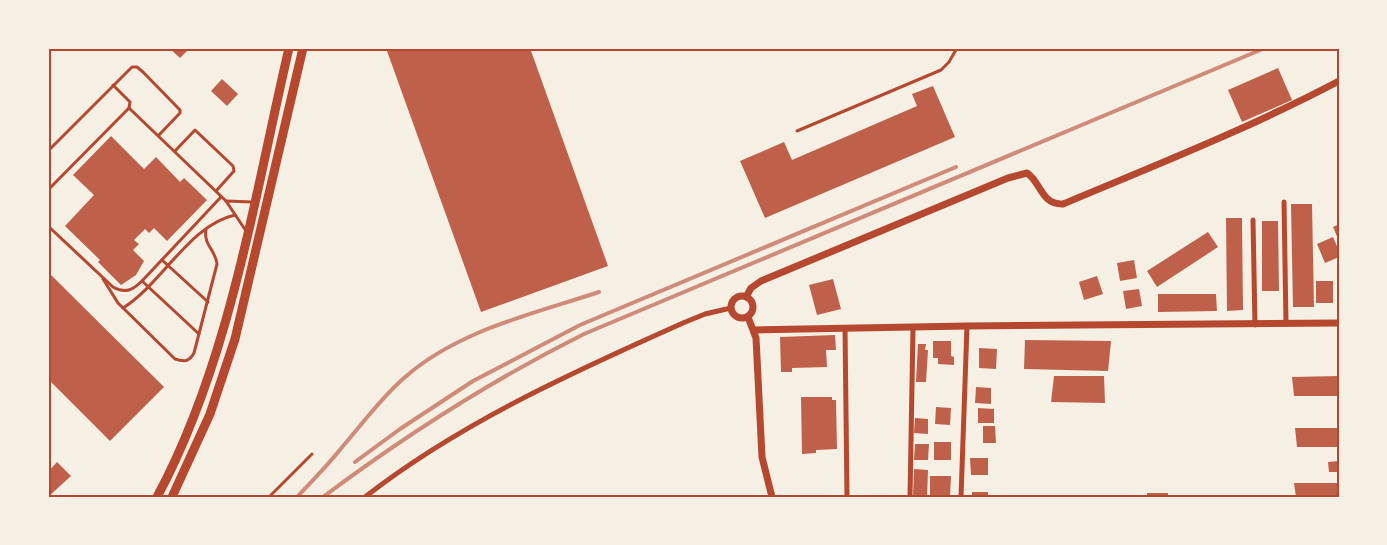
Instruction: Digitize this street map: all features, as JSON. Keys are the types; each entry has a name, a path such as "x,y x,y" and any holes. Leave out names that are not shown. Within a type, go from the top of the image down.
{"main road":[{"path":"158,497 192,424 220,344 289,48"},
{"path":"172,497 210,414 236,339 303,48"}],"street":[{"path":"746,297 751,288 761,281 1008,178 1027,173 1031,175 1043,195 1057,204 1063,204 1199,147 1339,81"},
{"path":"1284,202 1286,324"},
{"path":"1253,220 1255,325"},
{"path":"746,297 753,304 753,311 748,317 739,318 733,314 731,308 735,298 746,297"},
{"path":"365,497 441,445 543,389 683,323 705,314 731,308"},
{"path":"748,317 755,330 762,457 771,497"},
{"path":"755,330 1339,323"},
{"path":"961,497 967,326"},
{"path":"910,497 913,327"},
{"path":"845,328 847,497"}],"lane":[{"path":"797,131 941,70 957,48"},
{"path":"48,152 132,67 137,67 180,110 180,113 159,135"},
{"path":"48,190 129,108 128,99 113,85"},
{"path":"129,108 226,201 247,233"},
{"path":"174,150 195,130 233,166 234,171 216,191"},
{"path":"48,226 113,287 123,291 132,290 221,196"},
{"path":"226,201 254,202"},
{"path":"123,309 136,300 206,230 218,221 235,215"},
{"path":"103,279 123,309 175,358 182,362 191,359 217,264 205,241 206,230"},
{"path":"162,260 208,302"},
{"path":"142,281 199,334"},
{"path":"269,497 312,454"}],"building":[{"path":"169,48 190,48 180,58"},
{"path":"395,48 530,48 608,266 481,312 387,51"},
{"path":"1278,68 1292,100 1242,122 1228,90"},
{"path":"222,79 238,94 227,106 211,91"},
{"path":"933,86 955,137 765,218 740,161 784,142 792,160 917,106 912,94"},
{"path":"111,136 144,169 156,157 180,182 184,178 207,200 167,241 154,228 149,233 145,229 134,240 139,244 133,250 144,261 136,275 121,285 98,262 100,260 65,226 94,195 73,175"},
{"path":"1291,204 1312,204 1314,307 1293,307"},
{"path":"1226,218 1242,218 1243,310 1227,311"},
{"path":"1262,221 1278,221 1279,291 1262,291"},
{"path":"1339,224 1339,241 1333,227"},
{"path":"1208,232 1218,247 1157,287 1147,271"},
{"path":"1333,237 1339,257 1325,263 1317,244"},
{"path":"1134,260 1137,278 1120,281 1117,263"},
{"path":"48,272 164,387 110,441 48,379"},
{"path":"1097,276 1103,294 1084,300 1079,282"},
{"path":"833,279 841,309 817,315 809,285"},
{"path":"1316,281 1333,281 1333,303 1316,303"},
{"path":"1139,289 1142,306 1126,309 1123,291"},
{"path":"1158,294 1216,294 1217,311 1158,312"},
{"path":"835,335 836,350 826,350 827,367 792,368 792,372 781,372 780,337"},
{"path":"1025,340 1111,341 1108,371 1024,369"},
{"path":"933,341 951,341 951,356 954,357 954,365 938,364 938,358 933,358"},
{"path":"918,344 926,344 925,350 928,350 926,382 916,382"},
{"path":"979,348 997,349 996,369 979,368"},
{"path":"1054,376 1104,376 1105,403 1051,402"},
{"path":"1339,376 1339,396 1294,396 1292,377"},
{"path":"976,387 991,388 991,404 975,403"},
{"path":"801,397 832,397 832,400 836,400 837,449 816,450 816,453 802,454"},
{"path":"936,407 951,408 950,425 935,424"},
{"path":"978,408 994,409 994,423 978,423"},
{"path":"915,418 928,419 928,434 914,433"},
{"path":"983,426 995,426 996,443 983,443"},
{"path":"1295,428 1339,428 1339,447 1297,447"},
{"path":"934,442 951,442 951,460 934,460"},
{"path":"915,444 929,444 928,460 914,460"},
{"path":"970,458 988,458 988,475 971,475"},
{"path":"1339,461 1339,472 1329,472 1328,462"},
{"path":"57,462 71,476 48,497 48,472"},
{"path":"914,469 928,470 927,497 913,497"},
{"path":"930,476 951,476 950,496 930,496"},
{"path":"1294,483 1339,483 1339,497 1296,497"},
{"path":"972,492 988,492 988,497 972,497"},
{"path":"1147,493 1168,493 1168,497 1147,497"}],"railway":[{"path":"323,497 450,410 516,370 584,334 1265,48"},
{"path":"355,462 473,381 580,325 956,167"},
{"path":"297,497 372,411 404,378 425,361 448,347 497,325 599,292"}]}
